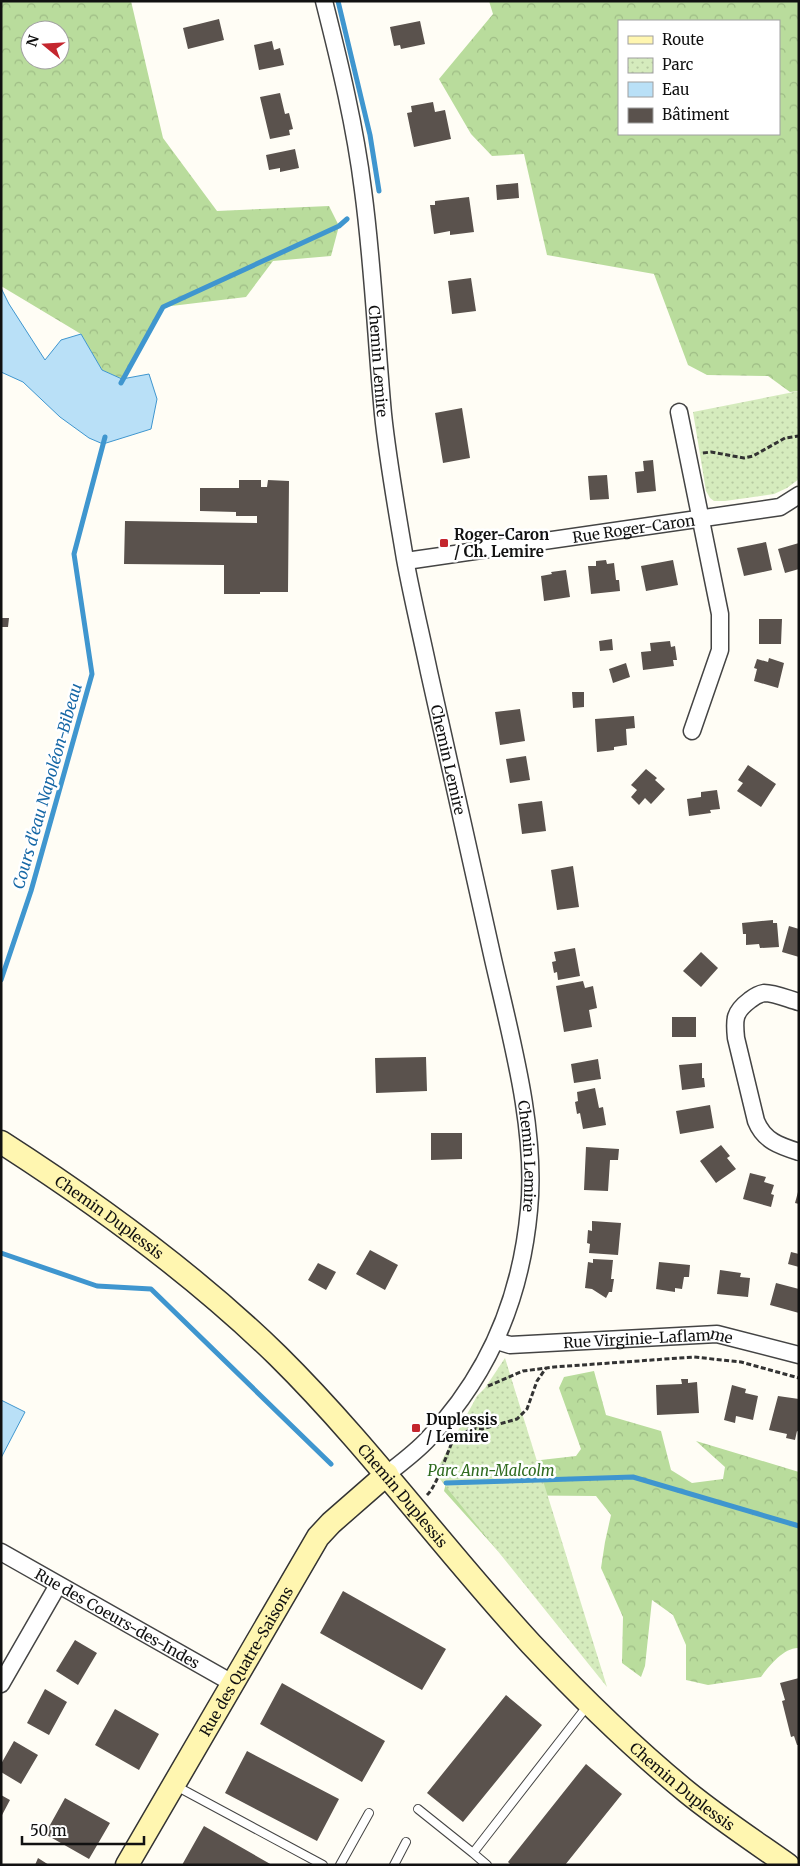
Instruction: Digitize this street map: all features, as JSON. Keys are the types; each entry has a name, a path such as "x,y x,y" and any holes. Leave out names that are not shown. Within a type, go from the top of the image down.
{"street":[{"name":"Chemin Lemire","path":"324,1 341,68 355,137 363,192 387,452 406,561 507,1019 524,1106 530,1151 531,1189 524,1253 514,1294 497,1341 469,1388 440,1426 426,1442 387,1474"},
{"path":"679,412 720,614 720,650 692,731"},
{"name":"Rue Roger-Caron","path":"406,561 780,507 799,495"},
{"path":"799,1002 766,993 757,995 736,1013 735,1024 736,1038 760,1131 778,1145 799,1152"},
{"name":"Chemin Duplessis","path":"1,1142 143,1240 196,1283 278,1356 335,1415 387,1474 491,1600 589,1703 627,1740 688,1793 788,1865"},
{"name":"Rue Virginie-Laflamme","path":"497,1341 510,1344 717,1334 799,1355"},
{"name":"Rue des Quatre-Saisons","path":"127,1865 234,1684 306,1556 331,1523 387,1474"},
{"name":"Rue des Coeurs-des-Indes","path":"1,1552 234,1684"},
{"path":"1,1684 58,1585"}],"lane":[{"path":"473,1854 589,1703"},
{"path":"174,1785 323,1865"},
{"path":"418,1809 487,1865"},
{"path":"340,1865 369,1813"},
{"path":"394,1865 406,1842"}],"path":[{"path":"687,455 711,452 744,458 753,456 785,438 799,436"},
{"path":"451,1442 472,1428 482,1429 517,1419 527,1409 537,1381 546,1368 694,1357 741,1362 799,1378"},
{"path":"485,1388 523,1371 554,1367"},
{"path":"414,1509 433,1489 451,1442 459,1428"}],"green space":[{"path":"1,1 131,1 163,138 217,211 329,206 339,226 331,256 273,261 246,297 163,307 122,379 102,370 81,334 1,286"},
{"path":"489,1 799,1 799,391 790,392 768,376 707,375 688,365 654,274 547,255 524,154 492,156 471,134 439,79 493,14"},
{"path":"799,391 799,479 787,488 774,494 725,501 714,501 710,498 706,491 693,412"},
{"name":"Parc Ann-Malcolm","path":"505,1358 607,1687 435,1473 477,1396 485,1388"},
{"path":"594,1371 606,1415 661,1431 671,1470 692,1483 723,1479 725,1467 696,1441 799,1472 799,1648 782,1654 761,1677 708,1685 686,1680 686,1645 673,1615 652,1600 645,1666 641,1677 622,1663 623,1617 601,1568 611,1515 596,1496 489,1495 498,1551 444,1491 453,1470 576,1456 581,1449 559,1388 564,1377"}],"water":[{"path":"1,288 9,304 45,360 61,340 81,334 102,370 122,379 149,374 157,399 151,429 103,444 89,438 60,417 23,382 1,372"},
{"path":"1,1400 25,1412 1,1458"}],"building":[{"path":"219,19 224,40 188,49 183,28"},
{"path":"420,21 425,44 401,49 400,45 394,46 390,27"},
{"path":"272,41 274,50 280,48 284,65 259,70 254,45"},
{"path":"280,93 285,114 289,113 293,129 289,130 290,135 270,139 260,97"},
{"path":"433,102 435,112 445,110 451,139 414,147 407,113 412,112 411,106"},
{"path":"295,149 299,168 280,172 280,168 269,170 266,155"},
{"path":"518,183 519,198 497,200 496,185"},
{"path":"469,197 474,232 450,235 450,231 434,234 430,205 435,205 435,201"},
{"path":"471,278 476,311 452,314 448,281"},
{"path":"462,408 470,458 443,463 435,413"},
{"path":"653,460 656,491 637,493 635,472 644,471 643,461"},
{"path":"607,475 609,499 590,500 588,476"},
{"path":"239,480 261,480 261,487 267,487 268,480 289,481 288,592 224,594 224,565 124,564 125,521 257,523 257,516 236,516 236,512 200,511 200,488 239,488"},
{"path":"766,542 772,570 744,576 737,548"},
{"path":"799,543 799,569 785,573 778,549"},
{"path":"606,560 607,564 614,563 616,580 619,580 620,591 591,594 588,566 596,566 596,561"},
{"path":"673,560 678,585 646,591 641,566"},
{"path":"566,570 570,597 544,601 541,576 552,574 551,572"},
{"path":"1,618 9,618 8,627 1,627"},
{"path":"759,619 782,619 781,644 759,644"},
{"path":"612,639 613,650 600,651 599,641"},
{"path":"670,641 671,647 675,646 677,660 673,660 674,666 643,670 641,652 651,651 650,643"},
{"path":"769,658 784,663 778,688 754,681 757,669 754,668 757,659 768,662"},
{"path":"626,663 630,677 613,683 609,669"},
{"path":"572,692 584,692 584,707 573,708"},
{"path":"520,709 525,741 500,745 495,712"},
{"path":"634,716 635,728 626,729 627,745 614,747 614,750 597,752 595,719"},
{"path":"526,756 530,780 510,783 506,759"},
{"path":"748,765 776,784 761,807 737,791 743,783 738,780"},
{"path":"646,769 657,778 655,780 665,789 651,804 645,798 639,805 631,797 637,790 631,785"},
{"path":"717,790 720,809 710,810 711,813 689,816 687,799 701,797 701,792"},
{"path":"542,801 546,831 522,834 518,804"},
{"path":"573,866 579,907 557,910 551,870"},
{"path":"773,920 773,923 777,923 779,947 760,948 759,944 746,945 746,934 743,934 742,923"},
{"path":"789,926 799,929 799,957 782,952"},
{"path":"575,948 580,976 558,980 557,972 554,973 552,962 556,961 554,952"},
{"path":"701,952 718,968 701,987 683,971"},
{"path":"583,981 585,988 593,986 597,1008 589,1010 592,1027 564,1032 556,986"},
{"path":"672,1017 696,1017 696,1037 672,1037"},
{"path":"426,1057 427,1091 376,1093 375,1058"},
{"path":"598,1059 601,1079 574,1083 571,1064"},
{"path":"702,1063 702,1078 704,1078 705,1087 682,1090 679,1065"},
{"path":"595,1088 599,1108 603,1107 606,1125 583,1129 580,1113 577,1114 575,1102 578,1101 577,1092"},
{"path":"710,1105 714,1128 680,1134 676,1111"},
{"path":"431,1133 462,1133 462,1159 431,1160"},
{"path":"721,1145 730,1156 727,1158 736,1169 716,1183 700,1161"},
{"path":"586,1147 619,1149 618,1160 610,1160 608,1191 584,1190"},
{"path":"750,1173 766,1177 764,1182 774,1185 771,1194 774,1195 771,1207 743,1199"},
{"path":"799,1192 799,1204 795,1203"},
{"path":"592,1221 621,1223 618,1255 589,1253 590,1244 587,1243 588,1230 592,1231"},
{"path":"370,1250 398,1265 385,1290 356,1274"},
{"path":"791,1252 799,1254 799,1267 788,1264"},
{"path":"593,1259 613,1260 611,1279 614,1279 612,1292 609,1292 606,1298 592,1289 585,1288 588,1262 593,1263"},
{"path":"659,1262 690,1265 689,1277 684,1277 682,1289 675,1288 675,1292 656,1289"},
{"path":"318,1263 336,1272 326,1290 308,1280"},
{"path":"720,1270 741,1273 740,1277 750,1278 748,1297 717,1294"},
{"path":"776,1283 799,1289 799,1313 770,1305"},
{"path":"681,1379 688,1379 688,1383 697,1382 699,1413 657,1415 656,1385 682,1384"},
{"path":"732,1385 746,1389 745,1393 758,1396 753,1420 736,1416 735,1423 724,1420"},
{"path":"778,1396 799,1399 799,1432 797,1431 795,1440 786,1438 787,1434 769,1430"},
{"path":"343,1591 446,1649 422,1690 320,1633"},
{"path":"75,1640 97,1653 78,1685 56,1671"},
{"path":"799,1678 799,1745 797,1745 794,1736 791,1737 782,1701 785,1700 780,1683"},
{"path":"282,1683 385,1741 362,1782 260,1724"},
{"path":"45,1689 67,1702 49,1735 27,1723"},
{"path":"506,1695 542,1725 463,1822 427,1793"},
{"path":"115,1709 159,1734 139,1770 95,1745"},
{"path":"14,1741 38,1755 21,1784 1,1772 1,1764"},
{"path":"247,1751 339,1799 317,1841 225,1793"},
{"path":"586,1764 622,1794 565,1865 511,1865 508,1862"},
{"path":"1,1795 10,1800 1,1817"},
{"path":"65,1798 110,1823 89,1859 45,1834"},
{"path":"204,1826 272,1865 182,1865"},
{"path":"38,1858 49,1865 35,1865"}],"waterway":[{"name":"Cours d'eau Napoléon-Bibeau","path":"338,1 370,135 379,191"},
{"name":"Cours d'eau Napoléon-Bibeau","path":"121,383 163,307 339,226 347,219"},
{"name":"Cours d'eau Napoléon-Bibeau","path":"1,980 31,891 92,674 74,554 105,437"},
{"path":"1,1253 97,1286 151,1289 331,1464"},
{"path":"446,1483 633,1477 799,1526"}],"place":[{"name":"Roger-Caron / Ch. Lemire","path":"444,543"},
{"name":"Duplessis / Lemire","path":"416,1428"}]}
